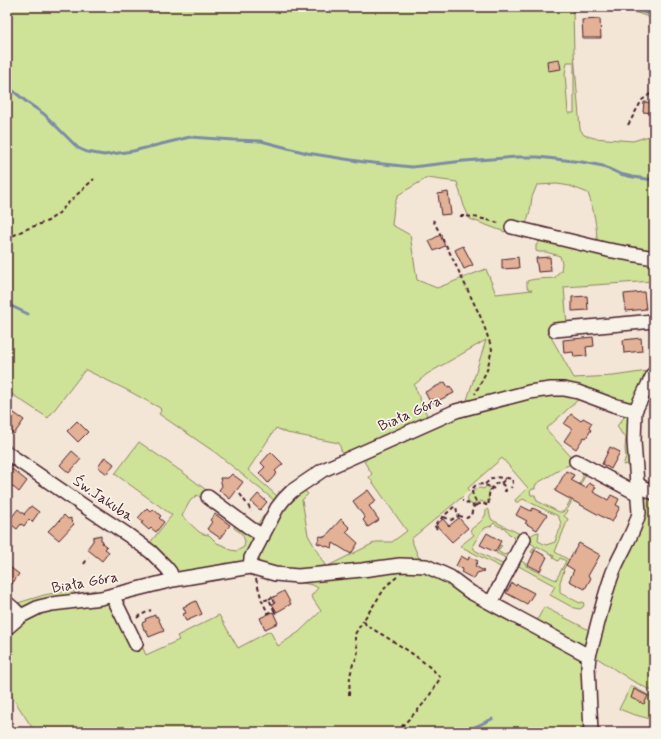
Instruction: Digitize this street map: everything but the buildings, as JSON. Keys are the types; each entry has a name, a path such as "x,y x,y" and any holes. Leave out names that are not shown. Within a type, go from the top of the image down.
{"street":[{"path":"512,227 608,250 654,258"},
{"path":"555,330 654,321"},
{"path":"591,732 588,666 589,656 608,585 637,522 639,513 634,441 635,411 654,373"},
{"name":"Biała Góra","path":"7,628 21,616 39,607 101,598 173,580 253,571 251,558 277,508 292,491 323,470 456,411 529,392 564,389 578,392 613,405 635,411"},
{"name":"Św.Jakuba","path":"7,453 128,535 166,567 173,580"},
{"path":"576,461 637,488 642,487 654,492"},
{"path":"208,497 263,536"},
{"path":"491,603 524,539"},
{"path":"253,571 298,576 400,565 426,566 450,577 470,592 589,656"},
{"path":"112,595 136,644"},
{"path":"7,603 21,616"}],"path":[{"path":"628,125 642,100 649,95 654,85"},
{"path":"7,239 24,230 48,221 59,213 94,179"},
{"path":"460,216 471,216 512,227"},
{"path":"432,220 449,251 482,320 492,349 487,370 468,408"},
{"path":"484,485 493,477 499,477 512,479 513,483 511,488"},
{"path":"462,501 471,506 482,503 489,505 489,497 493,488 497,483 501,483 505,479"},
{"path":"501,483 506,491 502,490"},
{"path":"444,517 452,520 460,516 467,518 470,517 476,505 472,490 479,484 493,488"},
{"path":"240,494 251,512"},
{"path":"437,529 434,525 456,505 457,512 460,516"},
{"path":"84,564 88,558"},
{"path":"253,571 262,601 268,613 274,610"},
{"path":"349,695 350,676 358,650 355,634 387,585 399,576"},
{"path":"262,601 272,597"},
{"path":"269,599 276,614"},
{"path":"137,618 151,610"},
{"path":"365,618 364,622 366,626 427,664 440,677 423,704 410,719 403,723 397,732"}],"green space":[{"path":"7,7 654,7 654,19 626,9 573,11 574,53 580,129 584,135 594,138 633,141 649,136 649,134 654,134 654,256 582,242 510,225 505,232 470,219 464,206 457,182 427,178 398,195 394,206 392,225 410,235 417,280 437,288 486,269 496,294 532,290 528,289 527,281 555,278 561,271 562,263 560,256 536,251 536,245 542,238 595,251 654,261 654,281 564,287 567,325 548,327 547,330 574,378 613,376 648,371 654,359 654,367 638,399 630,405 612,402 576,387 543,386 466,404 439,414 438,411 467,400 486,340 427,374 414,385 428,420 397,433 375,439 292,486 292,484 342,453 339,443 287,433 276,428 248,470 277,496 280,493 280,499 262,525 259,524 259,522 275,501 216,453 159,414 161,411 160,408 127,390 85,370 48,418 7,391","holes":["567,62 574,62 574,113 568,113 565,74","557,184 570,186 588,193 595,218 597,244 566,238 527,226 526,224 532,197 537,185"]},
{"path":"558,392 581,397 546,429 573,459 569,462 569,465 536,484 535,489 532,489 530,492 531,495 535,495 537,501 559,512 563,512 583,477 582,472 579,471 580,468 587,472 564,516 568,519 555,552 569,560 563,570 564,571 560,582 560,593 580,603 583,602 583,607 580,609 574,608 550,595 555,586 515,564 518,559 526,564 526,566 556,580 566,561 560,558 558,561 553,558 554,556 537,546 533,553 531,552 535,546 529,542 532,535 539,532 538,541 546,545 555,542 556,536 561,528 561,523 558,516 523,499 516,502 515,500 528,488 502,458 468,488 469,490 461,498 411,539 421,563 584,657 589,732 35,732 7,689 7,631 36,611 109,601 142,646 146,655 179,640 177,636 219,615 238,648 270,631 278,646 299,632 321,611 311,596 318,588 313,585 259,575 255,563 283,505 304,490 308,494 302,500 308,535 326,567 376,542 392,542 407,531 369,477 372,474 362,456 459,413"},
{"path":"589,401 630,413 631,466 627,466 626,464 623,465 626,457 626,437 617,426 625,416 588,403"},
{"path":"139,442 185,474 251,524 210,504 197,495 190,501 182,516 199,532 209,535 217,543 227,547 230,550 237,551 244,547 245,542 241,533 234,528 235,523 256,536 246,558 225,567 177,576 149,544 172,515 115,474"},
{"path":"486,486 491,488 489,492 488,504 481,501 473,505 469,503 468,496 475,489 484,489"},
{"path":"640,490 654,496 654,692 631,680 594,656"},
{"path":"487,509 489,510 492,520 522,535 506,560 504,557 496,553 500,545 502,546 498,550 499,552 504,555 508,555 515,542 512,535 509,534 505,528 494,523 481,531 473,545 476,551 504,565 504,569 460,546 474,535 470,530 483,519"},
{"path":"71,590 77,594 95,590 96,594 25,610 7,599 7,595 18,603 44,595"},
{"path":"544,607 591,631 587,648 535,624"},
{"path":"631,686 654,698 654,720 619,709"}],"waterway":[{"path":"631,7 654,16"},
{"path":"7,86 44,114 78,148 87,152 104,155 133,151 190,137 261,141 307,153 364,162 412,167 464,161 538,157 603,166 620,174 654,180"},
{"path":"7,304 28,314"},
{"path":"464,732 492,719"}]}
